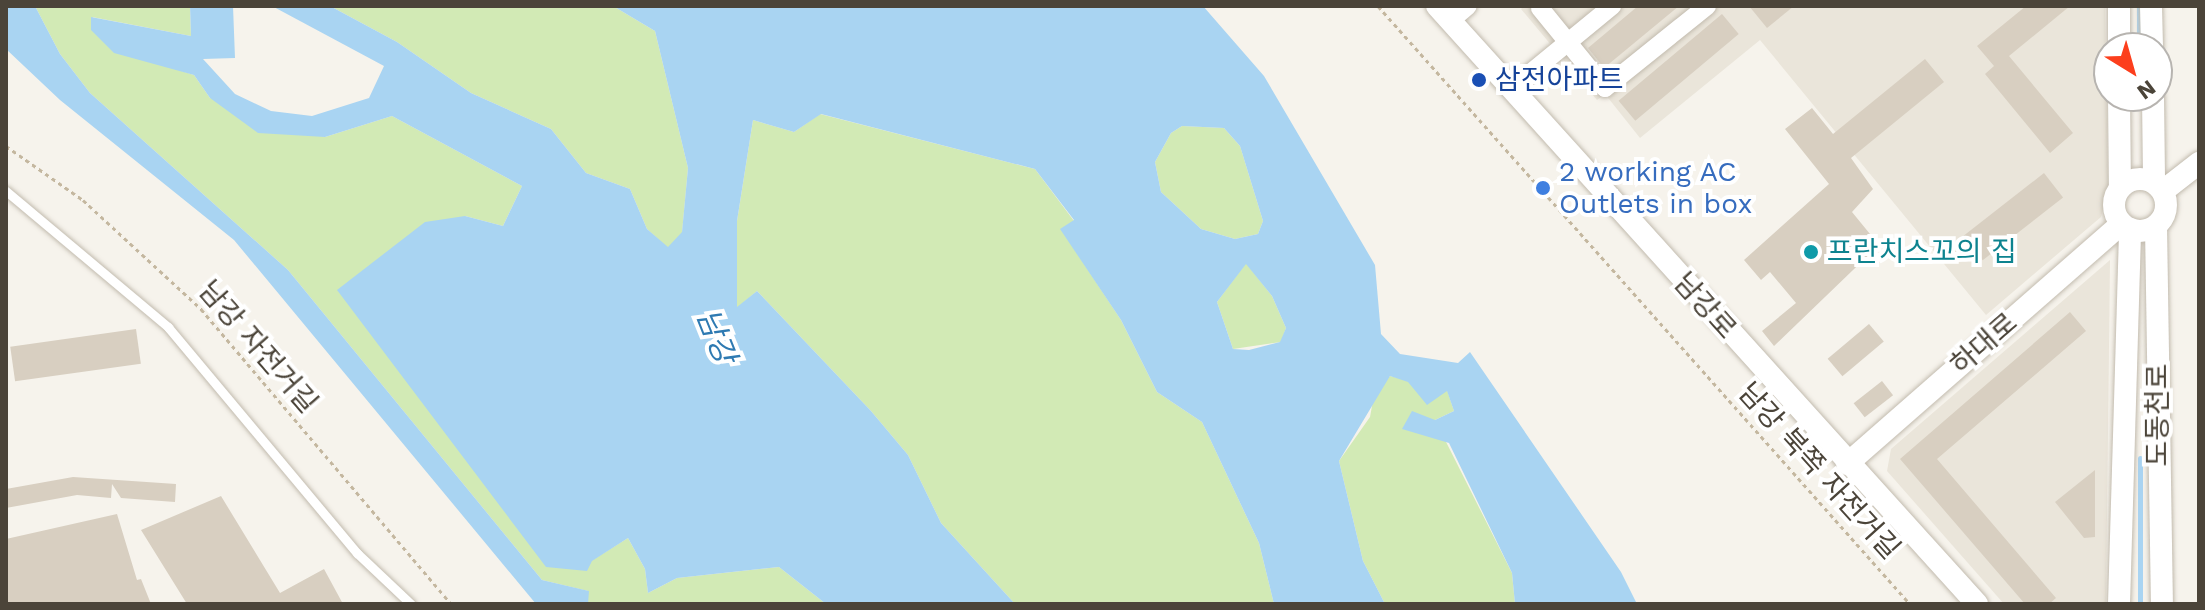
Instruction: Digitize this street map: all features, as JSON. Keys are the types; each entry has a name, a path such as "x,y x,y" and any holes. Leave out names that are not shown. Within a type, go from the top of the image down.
{"street":[{"path":"1444,14 1468,6"},
{"path":"1511,89 1612,6"},
{"path":"1540,8 1605,88 1707,6"},
{"path":"2119,6 2119,32"},
{"path":"2151,6 2152,32"},
{"name":"남강로","path":"1444,14 1847,464 1977,604"},
{"path":"2119,112 2120,187 2114,210 2126,226 2156,226 2166,213 2158,186 2154,112"},
{"path":"2120,187 2136,178 2158,186 2199,163"},
{"name":"하대로","path":"1847,464 2126,226"},
{"name":"도동천로","path":"2121,600 2126,226"},
{"name":"도동천로","path":"2156,226 2160,601"}],"lane":[{"path":"6,191 168,327 357,553 411,604"}],"path":[{"name":"남강 북쪽 자전거길","path":"1378,6 1910,604"},
{"name":"남강 자전거길","path":"6,146 83,200 201,309 451,604"}],"shaded area":[{"path":"1524,6 2105,6 2105,32 2093,32 2093,112 2107,112 2108,191 2101,217 1986,315 1760,40 1640,138 1605,94 1597,100 1521,9"},
{"path":"2110,260 2106,604 2004,604 1887,471 1891,449"}],"green space":[{"path":"35,6 190,6 191,36 92,17 157,63 194,75 210,98 325,137 392,116 522,186 503,226 465,216 591,561 628,538 645,569 648,593 677,578 779,567 826,604 588,604 588,591 542,580 288,270 90,93 60,54"},
{"path":"330,6 613,6 655,31 688,168 682,233 668,248 647,229 630,189 586,173 551,129 471,93 397,42"},
{"path":"820,114 1035,169 1074,221 1061,229 1121,320 1157,392 1202,422 1259,543 1274,604 1015,604 941,523 908,455 871,411 757,291 737,308 737,221 753,120 794,132"},
{"path":"1182,126 1224,128 1240,146 1263,221 1258,234 1235,239 1201,229 1161,192 1155,162 1171,133"},
{"path":"1246,263 1272,296 1286,328 1281,342 1233,349 1217,302"},
{"path":"1390,376 1447,390 1454,411 1435,420 1512,573 1515,604 1385,604 1363,561 1339,461 1370,417 1374,395"}],"water":[{"path":"6,6 35,6 60,54 90,93 288,270 542,580 589,591 588,604 536,604 234,240 60,100 6,49"},
{"name":"남강","path":"190,6 233,6 235,58 203,59 235,94 271,111 312,116 369,98 384,66 272,6 330,6 397,42 471,93 551,129 586,173 630,189 647,229 668,247 682,232 688,168 655,31 613,6 1203,6 1264,76 1375,265 1381,334 1400,354 1458,363 1470,352 1621,572 1637,604 1515,604 1512,573 1449,443 1402,429 1412,411 1435,420 1454,411 1447,391 1427,405 1408,382 1390,376 1339,461 1363,561 1385,604 1274,604 1259,543 1202,422 1157,392 1121,320 1060,229 1074,220 1035,169 821,114 794,132 753,120 737,221 737,307 757,291 871,411 908,455 941,523 1015,604 826,604 779,567 677,578 648,593 645,569 628,538 592,561 587,571 546,567 337,290 425,222 465,216 503,226 522,186 392,116 325,137 258,133 210,98 194,75 114,53 91,30 91,17 191,36","holes":["1182,126 1224,128 1240,146 1263,221 1258,234 1235,239 1201,229 1161,192 1155,162 1171,133","1246,264 1272,296 1286,328 1280,342 1249,350 1233,349 1217,302"]}],"building":[{"path":"1638,6 1679,6 1604,68 1588,48"},
{"path":"1749,6 1794,6 1767,28"},
{"path":"2026,6 2070,6 2009,56 2073,133 2050,153 1985,74 1994,66 1977,46"},
{"path":"1722,14 1739,34 1635,121 1619,101"},
{"name":"프란치스꼬의 집","path":"1925,59 1944,82 1851,158 1873,189 1852,212 1879,245 1774,346 1762,331 1796,303 1770,272 1761,280 1744,260 1829,184 1785,129 1812,108 1833,134"},
{"path":"2044,173 2063,197 1983,260 1964,236"},
{"path":"2070,312 2086,331 1937,459 2056,598 2049,604 2025,604 1900,459"},
{"path":"1869,324 1884,342 1842,376 1828,359"},
{"path":"136,329 141,364 15,381 10,347"},
{"path":"1882,381 1893,395 1865,417 1854,403"},
{"path":"2095,470 2095,537 2084,538 2055,502"},
{"path":"73,477 176,484 175,502 121,498 112,484 111,498 77,495 6,508 6,489"},
{"path":"221,496 280,593 324,569 343,604 187,604 141,530"},
{"path":"117,514 137,580 141,579 151,604 6,604 6,539"}],"waterway":[{"path":"2139,6 2139,32"},
{"path":"2140,458 2140,604"}],"place":[{"name":"삼전아파트","path":"1479,80"},
{"name":"2 working AC Outlets in box","path":"1543,188"},
{"name":"프란치스꼬의 집","path":"1811,252"}]}
